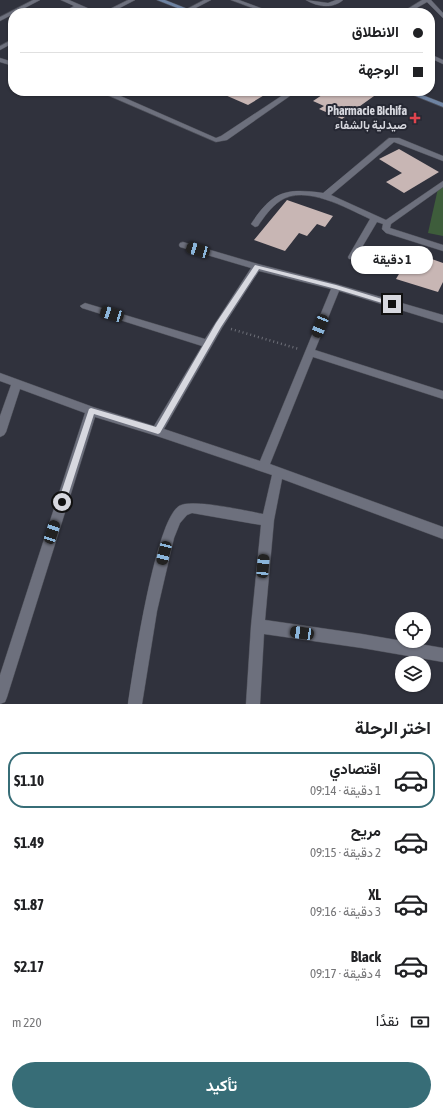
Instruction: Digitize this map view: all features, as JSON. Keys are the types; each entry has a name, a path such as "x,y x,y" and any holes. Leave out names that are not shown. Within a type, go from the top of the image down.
{"street":[{"path":"21,8 37,0"},
{"path":"64,0 83,8"},
{"path":"115,8 132,0"},
{"path":"160,0 182,8"},
{"path":"192,8 208,0"},
{"path":"234,0 257,8"},
{"path":"308,0 328,5 340,0"},
{"path":"413,8 427,0 443,16"},
{"path":"74,8 78,6"},
{"path":"123,96 210,138 220,140 247,124 287,96"},
{"path":"419,96 443,105"},
{"path":"325,196 392,140 396,140 443,159"},
{"path":"443,183 387,223 386,229 389,232 443,248"},
{"path":"255,224 267,207 281,196 303,193 325,196 387,223"},
{"path":"352,257 375,217"},
{"path":"183,245 257,267 336,287 443,319"},
{"path":"158,431 219,325 257,267"},
{"path":"263,467 336,287"},
{"path":"85,306 208,344"},
{"path":"310,352 443,395"},
{"path":"0,377 91,411 158,431 263,467 443,533"},
{"path":"0,432 16,383"},
{"path":"0,697 91,411"},
{"path":"253,704 258,626 268,520 278,473"},
{"path":"136,704 150,611 168,538 175,520 183,510 192,508 268,520"},
{"path":"258,626 362,641 443,655"}],"path":[{"path":"219,325 310,352"}],"green space":[{"path":"439,184 443,184 443,236 428,233"}],"building":[{"path":"227,96 263,96 248,105"},
{"path":"320,96 374,96 342,119 319,109 324,106 313,101"},
{"path":"399,149 439,172 404,193 386,182 402,173 379,159"},
{"path":"287,200 333,216 325,227 317,224 307,236 299,233 285,251 254,240"},
{"path":"412,252 443,263 443,282 438,292 396,279"}],"place":[{"name":"Pharmacie Bichifa صيدلية بالشفاء","path":"415,118"}],"route":[{"path":"62,502 91,411 158,431 219,325 257,267 336,287 392,304"}]}
